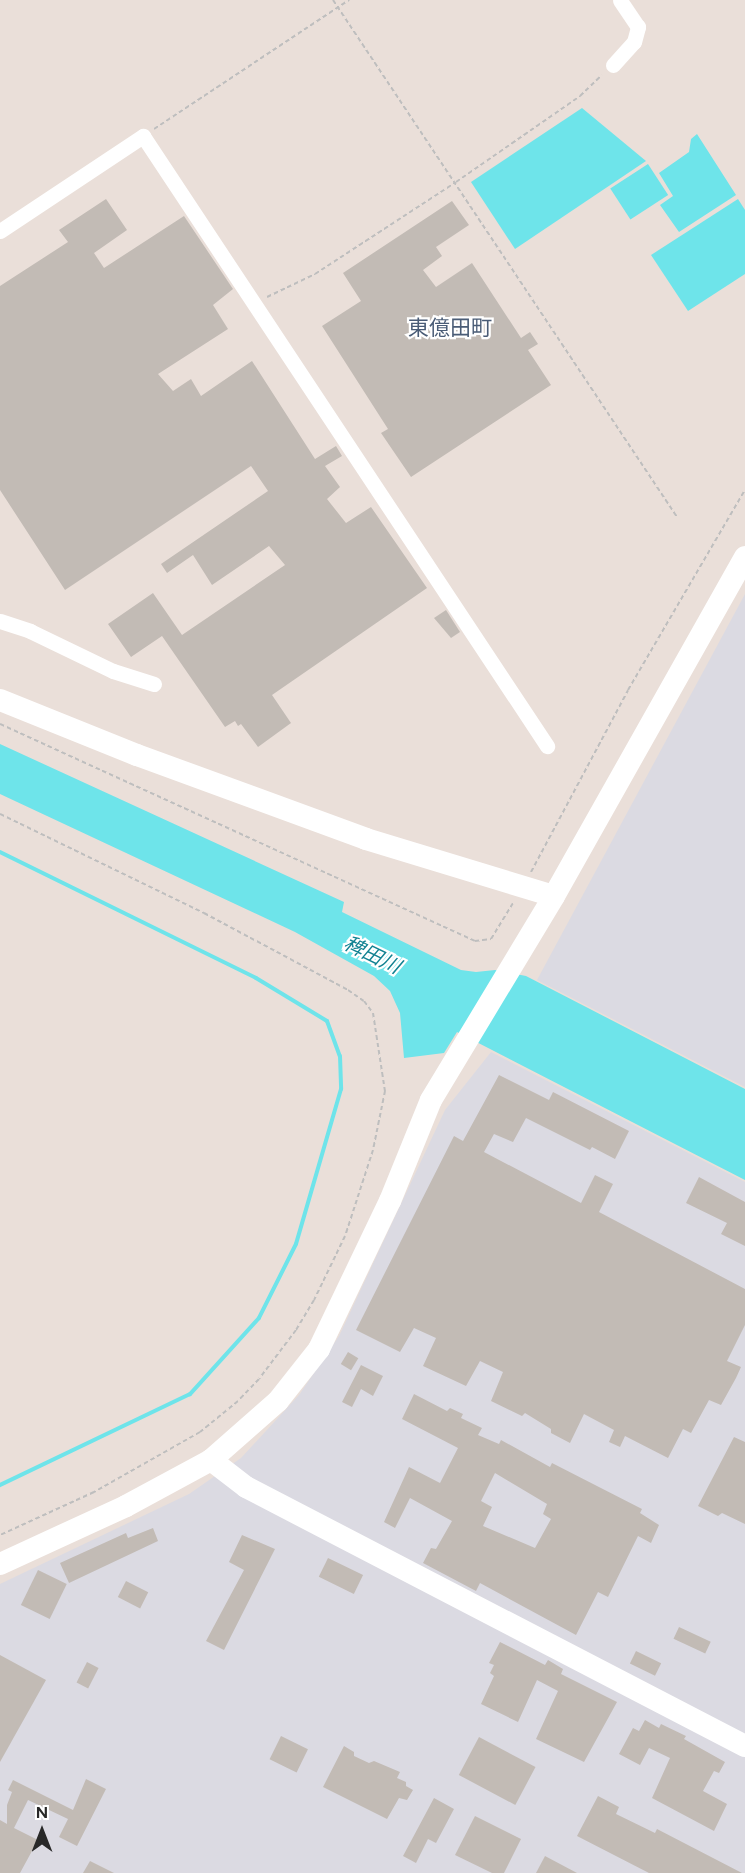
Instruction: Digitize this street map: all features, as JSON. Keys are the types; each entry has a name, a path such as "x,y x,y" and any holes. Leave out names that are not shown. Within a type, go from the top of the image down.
{"street":[{"path":"613,64 634,42 638,27 620,0"},
{"path":"0,231 143,136 547,746"},
{"path":"0,1564 126,1506 211,1460 278,1401 320,1348 390,1201 431,1100 520,955 745,557"},
{"path":"0,621 30,631 113,671 154,684"},
{"path":"0,700 137,755 366,839 554,896"},
{"path":"211,1460 246,1487 745,1746"}],"path":[{"path":"333,0 677,518"},
{"path":"143,136 349,0"},
{"path":"254,303 315,274 456,183 580,96 613,64"},
{"path":"0,724 475,941 491,939 523,886 628,690 745,490"},
{"path":"0,814 204,913 348,990 364,1001 373,1013 385,1091 373,1150 345,1236 314,1300 296,1330 259,1379 218,1418 190,1438 94,1492 0,1535"}],"shaded area":[{"path":"745,594 745,1087 537,980"},
{"path":"491,1052 745,1182 745,1873 0,1873 0,1584 189,1494 241,1458 299,1395 339,1336 445,1110"}],"water":[{"path":"582,108 646,161 515,249 471,182"},
{"path":"697,134 736,195 679,232 660,205 673,196 659,173 689,152 691,139"},
{"path":"648,164 668,195 630,220 610,189"},
{"path":"738,199 745,210 745,274 688,311 651,255"},
{"name":"稗田川","path":"0,744 344,902 342,912 461,970 476,972 495,970 526,976 745,1089 745,1180 457,1032 444,1053 404,1058 400,1013 390,991 374,976 295,932 0,794"}],"building":[{"path":"106,199 127,230 94,253 104,268 184,216 233,289 213,305 228,329 158,374 173,391 191,379 201,396 252,361 315,459 336,446 342,456 325,466 340,487 327,499 346,523 371,507 427,588 272,695 291,723 258,747 241,724 238,726 235,721 225,727 162,636 131,657 108,624 153,593 182,635 285,565 269,546 212,585 193,555 167,573 161,564 268,491 251,466 65,590 0,490 0,286 68,242 59,230"},
{"path":"452,201 469,225 436,247 442,256 423,270 436,287 472,263 521,338 530,332 538,344 528,350 551,385 411,477 381,433 388,429 322,326 361,301 343,273"},
{"path":"446,610 460,632 451,638 434,618"},
{"path":"499,1075 549,1100 553,1092 629,1131 615,1159 592,1147 590,1150 526,1118 513,1142 494,1134 484,1152 581,1203 595,1175 613,1184 599,1212 745,1289 745,1325 727,1361 741,1367 736,1378 721,1405 709,1400 691,1433 683,1429 668,1458 625,1436 620,1447 609,1442 614,1430 584,1414 570,1443 551,1433 551,1429 525,1413 522,1416 491,1401 503,1372 480,1361 466,1386 423,1366 436,1338 414,1328 400,1352 356,1330 454,1136 463,1141"},
{"path":"699,1177 745,1202 745,1246 721,1234 727,1223 686,1203"},
{"path":"348,1352 358,1358 351,1370 341,1364"},
{"path":"361,1365 383,1376 373,1396 361,1389 352,1407 342,1402"},
{"path":"414,1394 447,1411 450,1408 463,1414 461,1418 482,1428 478,1435 499,1444 501,1440 550,1467 552,1463 642,1509 640,1513 659,1525 651,1543 638,1536 608,1597 598,1592 576,1635 480,1583 476,1591 423,1563 431,1548 436,1549 452,1521 410,1498 395,1528 384,1522 409,1467 440,1483 458,1448 402,1419","holes":["495,1473 547,1504 543,1514 551,1519 535,1548 483,1526 492,1507 481,1501"]},
{"path":"734,1437 745,1442 745,1524 722,1513 718,1516 698,1506"},
{"path":"153,1528 158,1541 69,1583 60,1563 126,1533 128,1538"},
{"path":"242,1535 275,1549 224,1650 206,1641 244,1570 229,1562"},
{"path":"328,1558 363,1575 354,1594 319,1577"},
{"path":"38,1570 67,1584 50,1619 21,1605"},
{"path":"126,1581 148,1592 140,1608 118,1597"},
{"path":"679,1627 711,1642 705,1654 674,1639"},
{"path":"500,1642 545,1665 548,1660 563,1669 561,1674 617,1702 584,1762 536,1739 558,1691 537,1680 518,1722 481,1704 494,1676 490,1673 494,1665 489,1663"},
{"path":"636,1651 661,1663 655,1676 630,1664"},
{"path":"0,1655 46,1680 0,1762"},
{"path":"87,1662 99,1668 88,1688 77,1682"},
{"path":"645,1720 659,1728 661,1724 686,1736 684,1739 725,1762 719,1773 714,1771 703,1791 727,1804 714,1831 652,1798 670,1758 649,1748 640,1765 619,1754 633,1728 639,1731"},
{"path":"281,1736 308,1749 297,1773 270,1759"},
{"path":"479,1737 536,1767 515,1805 459,1775"},
{"path":"344,1746 354,1752 354,1756 369,1763 374,1761 400,1772 397,1778 406,1782 406,1786 413,1790 407,1800 399,1798 387,1819 323,1787"},
{"path":"86,1779 106,1789 77,1846 59,1837 68,1819 28,1800 14,1828 38,1840 20,1873 0,1873 0,1820 7,1824 7,1805 12,1792 8,1790 13,1780 73,1810"},
{"path":"598,1796 619,1807 616,1814 655,1833 657,1829 742,1873 649,1873 577,1836"},
{"path":"434,1798 454,1809 436,1843 428,1839 416,1863 403,1856"},
{"path":"475,1816 521,1839 504,1873 492,1873 455,1855"},
{"path":"545,1856 577,1873 536,1873"},
{"path":"90,1861 114,1873 83,1873"}],"waterway":[{"path":"0,852 256,978 327,1021 340,1056 341,1089 296,1244 259,1318 190,1394 0,1485"}],"district":[{"name":"東億田町","path":"450,328"}]}
